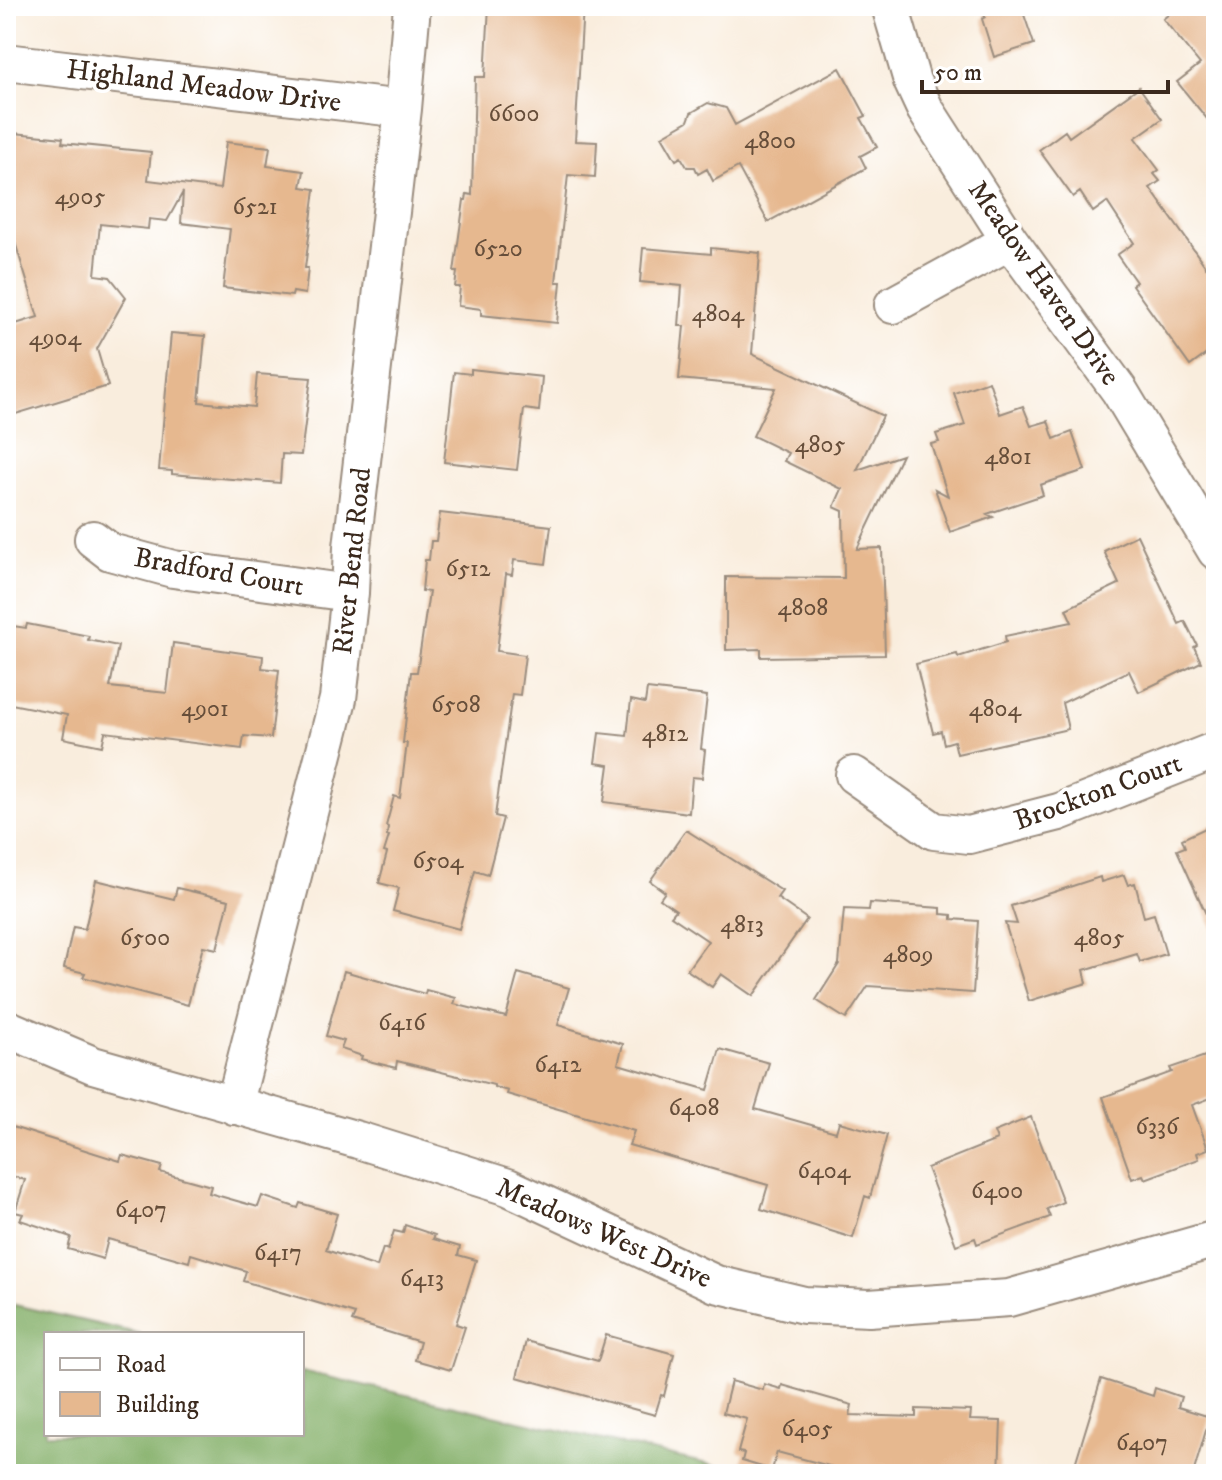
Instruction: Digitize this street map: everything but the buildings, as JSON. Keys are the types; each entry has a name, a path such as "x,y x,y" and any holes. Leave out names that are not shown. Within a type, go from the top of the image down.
{"street":[{"name":"River Bend Road","path":"234,1106 338,699 412,6"},
{"name":"Meadow Haven Drive","path":"890,6 912,81 925,109 1010,241 1119,390 1216,551"},
{"name":"Highland Meadow Drive","path":"6,62 403,109"},
{"path":"893,305 1010,241"},
{"name":"Bradford Court","path":"93,539 110,552 173,569 350,593"},
{"name":"Brockton Court","path":"854,775 934,831 969,835 1059,812 1216,750"},
{"name":"Meadows West Drive","path":"6,1028 93,1065 358,1140 508,1187 716,1284 804,1305 869,1308 1009,1298 1216,1239"}],"green space":[{"path":"6,1303 132,1332 44,1332 44,1436 304,1436 304,1371 751,1474 6,1474"}]}
